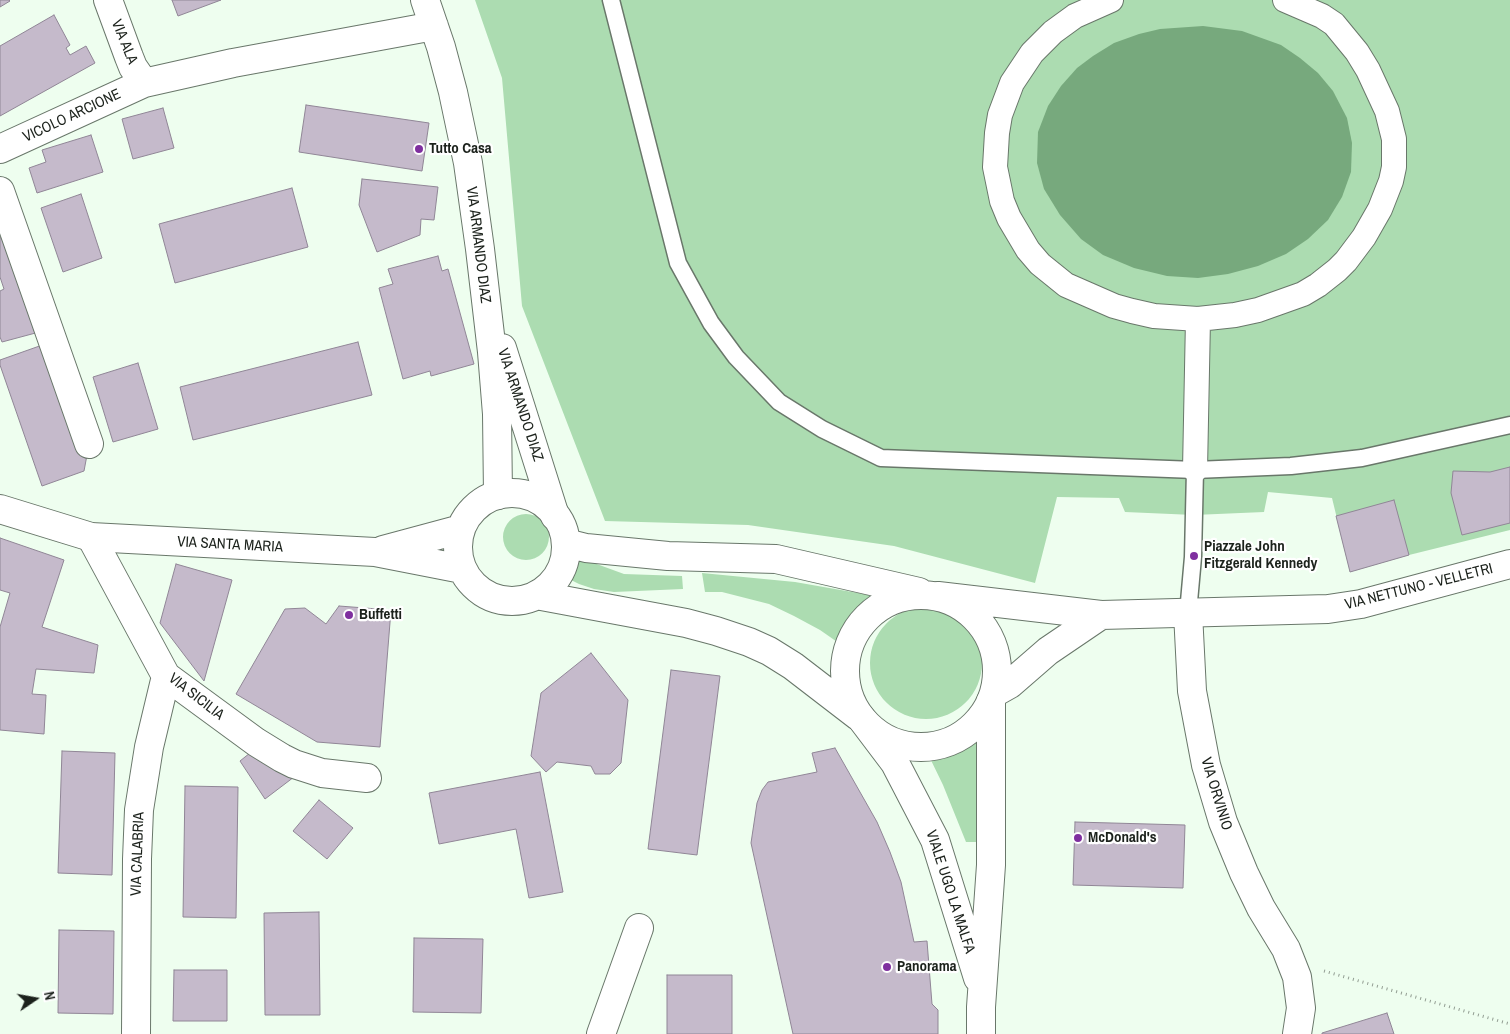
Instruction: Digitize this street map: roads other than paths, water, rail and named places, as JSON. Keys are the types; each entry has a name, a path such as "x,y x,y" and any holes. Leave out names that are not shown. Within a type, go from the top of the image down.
{"street":[{"name":"VIA ALA","path":"108,0 129,57 144,82"},
{"name":"VIA ARMANDO DIAZ","path":"425,0 453,92 465,146 485,293 497,414 498,495"},
{"path":"1111,0 1075,8 1032,53 1012,83 1005,98 997,133 995,167 1002,201 1008,218 1028,250 1040,264 1066,285 1114,306 1132,311 1154,316 1198,319 1235,315 1258,310 1303,294 1331,275 1346,261 1364,237 1384,202 1391,181 1394,139 1387,111 1375,83 1357,52 1322,8 1285,0"},
{"name":"VICOLO ARCIONE","path":"0,149 144,82 234,62 434,26"},
{"path":"0,191 89,444"},
{"name":"VIA ARMANDO DIAZ","path":"485,293 555,516"},
{"path":"1195,470 1198,319"},
{"path":"514,493 530,496 544,505 555,516 563,531 566,543 564,562 558,576 548,587 536,595 519,601 494,598 472,584 462,569 458,554 458,538 463,524 472,511 484,501 498,495 514,493"},
{"name":"VIA SANTA MARIA","path":"0,509 91,537 375,552 462,569"},
{"path":"375,552 461,529"},
{"name":"VIA SICILIA","path":"91,537 166,676 256,742 282,758 308,769 367,778"},
{"path":"536,595 686,623 728,634 749,642 794,666 877,733 897,743 919,747 941,744 962,735 979,720 992,697 997,672 994,652 986,632 974,616 957,604 932,596 776,559 668,556 586,548 566,543"},
{"name":"VIA NETTUNO - VELLETRI","path":"1188,613 1328,610 1361,604 1510,564"},
{"path":"860,718 850,698 845,677 846,655 854,634 867,616 885,603 906,596 932,596 1101,615 1188,613"},
{"name":"VIA ORVINIO","path":"1188,613 1190,675 1202,748 1223,822 1244,873 1261,908 1292,962 1297,977 1301,1008 1298,1034"},
{"path":"992,697 1048,652 1101,615"},
{"name":"VIA CALABRIA","path":"136,1034 137,859 140,810 149,747 166,676"},
{"name":"VIALE UGO LA MALFA","path":"980,1034 990,865 992,697"},
{"name":"VIALE UGO LA MALFA","path":"860,718 895,763 935,840 983,995"},
{"path":"601,1034 639,928"}],"lane":[{"path":"611,0 678,263 711,323 736,357 780,402 822,429 882,458 1195,470 1292,466 1340,461 1379,454 1510,425"},
{"path":"1188,613 1193,557 1195,470"}],"place":[{"name":"Tutto Casa","path":"419,149"},
{"name":"Piazzale John Fitzgerald Kennedy","path":"1194,556"},
{"name":"Buffetti","path":"349,615"},
{"name":"McDonald's","path":"1078,838"},
{"name":"Panorama","path":"887,967"}]}
